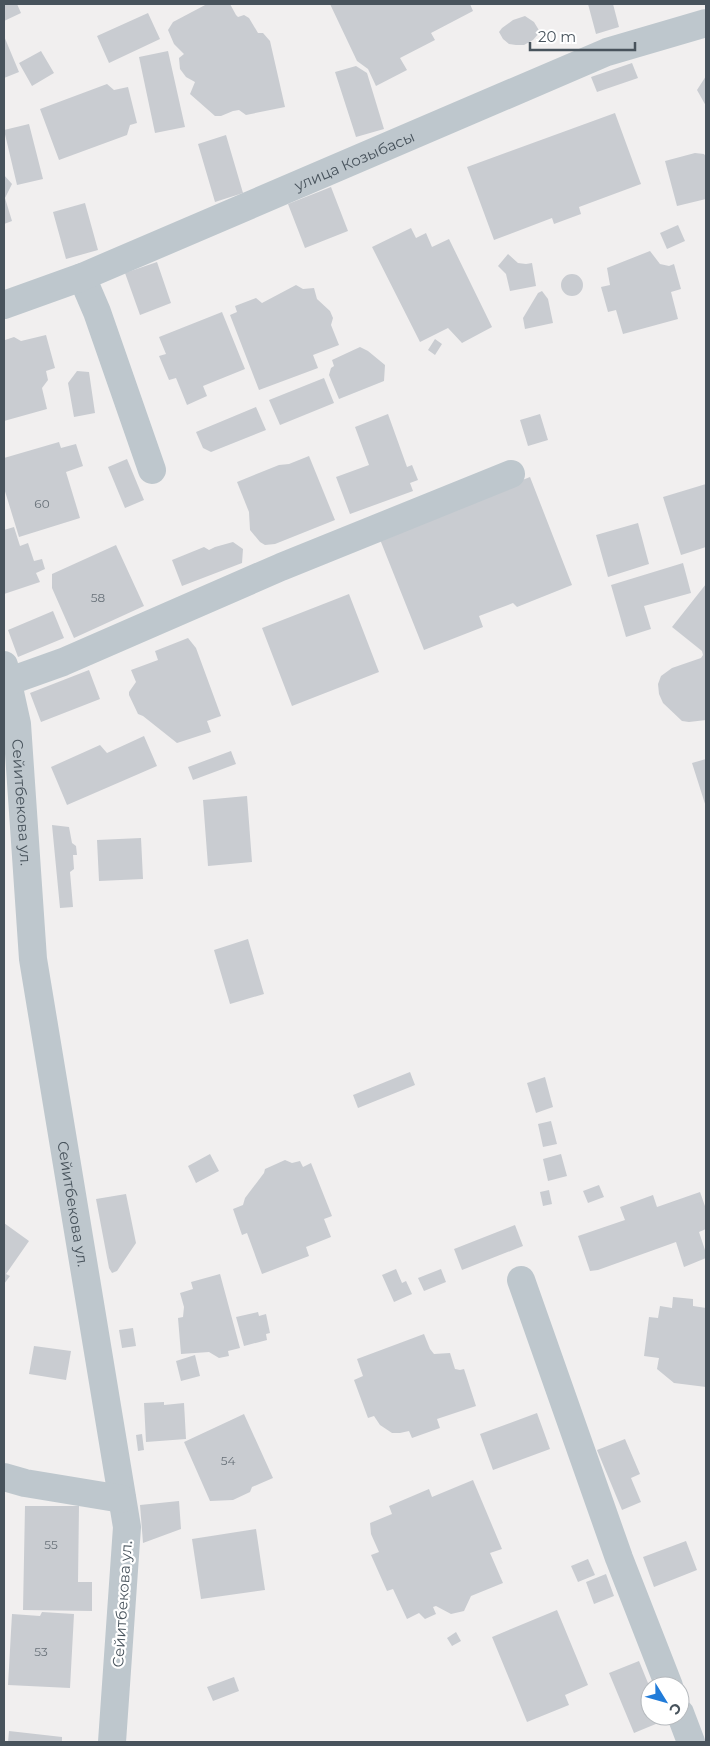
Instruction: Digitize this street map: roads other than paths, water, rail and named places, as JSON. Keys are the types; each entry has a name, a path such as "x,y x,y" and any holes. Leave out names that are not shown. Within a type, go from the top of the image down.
{"street":[{"name":"улица Козыбасы","path":"4,305 82,276 607,52 706,23"},
{"path":"82,276 100,320 152,470"},
{"path":"6,674 63,662 281,567 511,474"},
{"name":"Сейитбекова ул.","path":"6,674 16,724 33,959 127,1527 112,1742"},
{"path":"521,1280 619,1558 665,1676"},
{"path":"4,1477 25,1483 122,1499"},
{"path":"685,1726 692,1742"}]}
